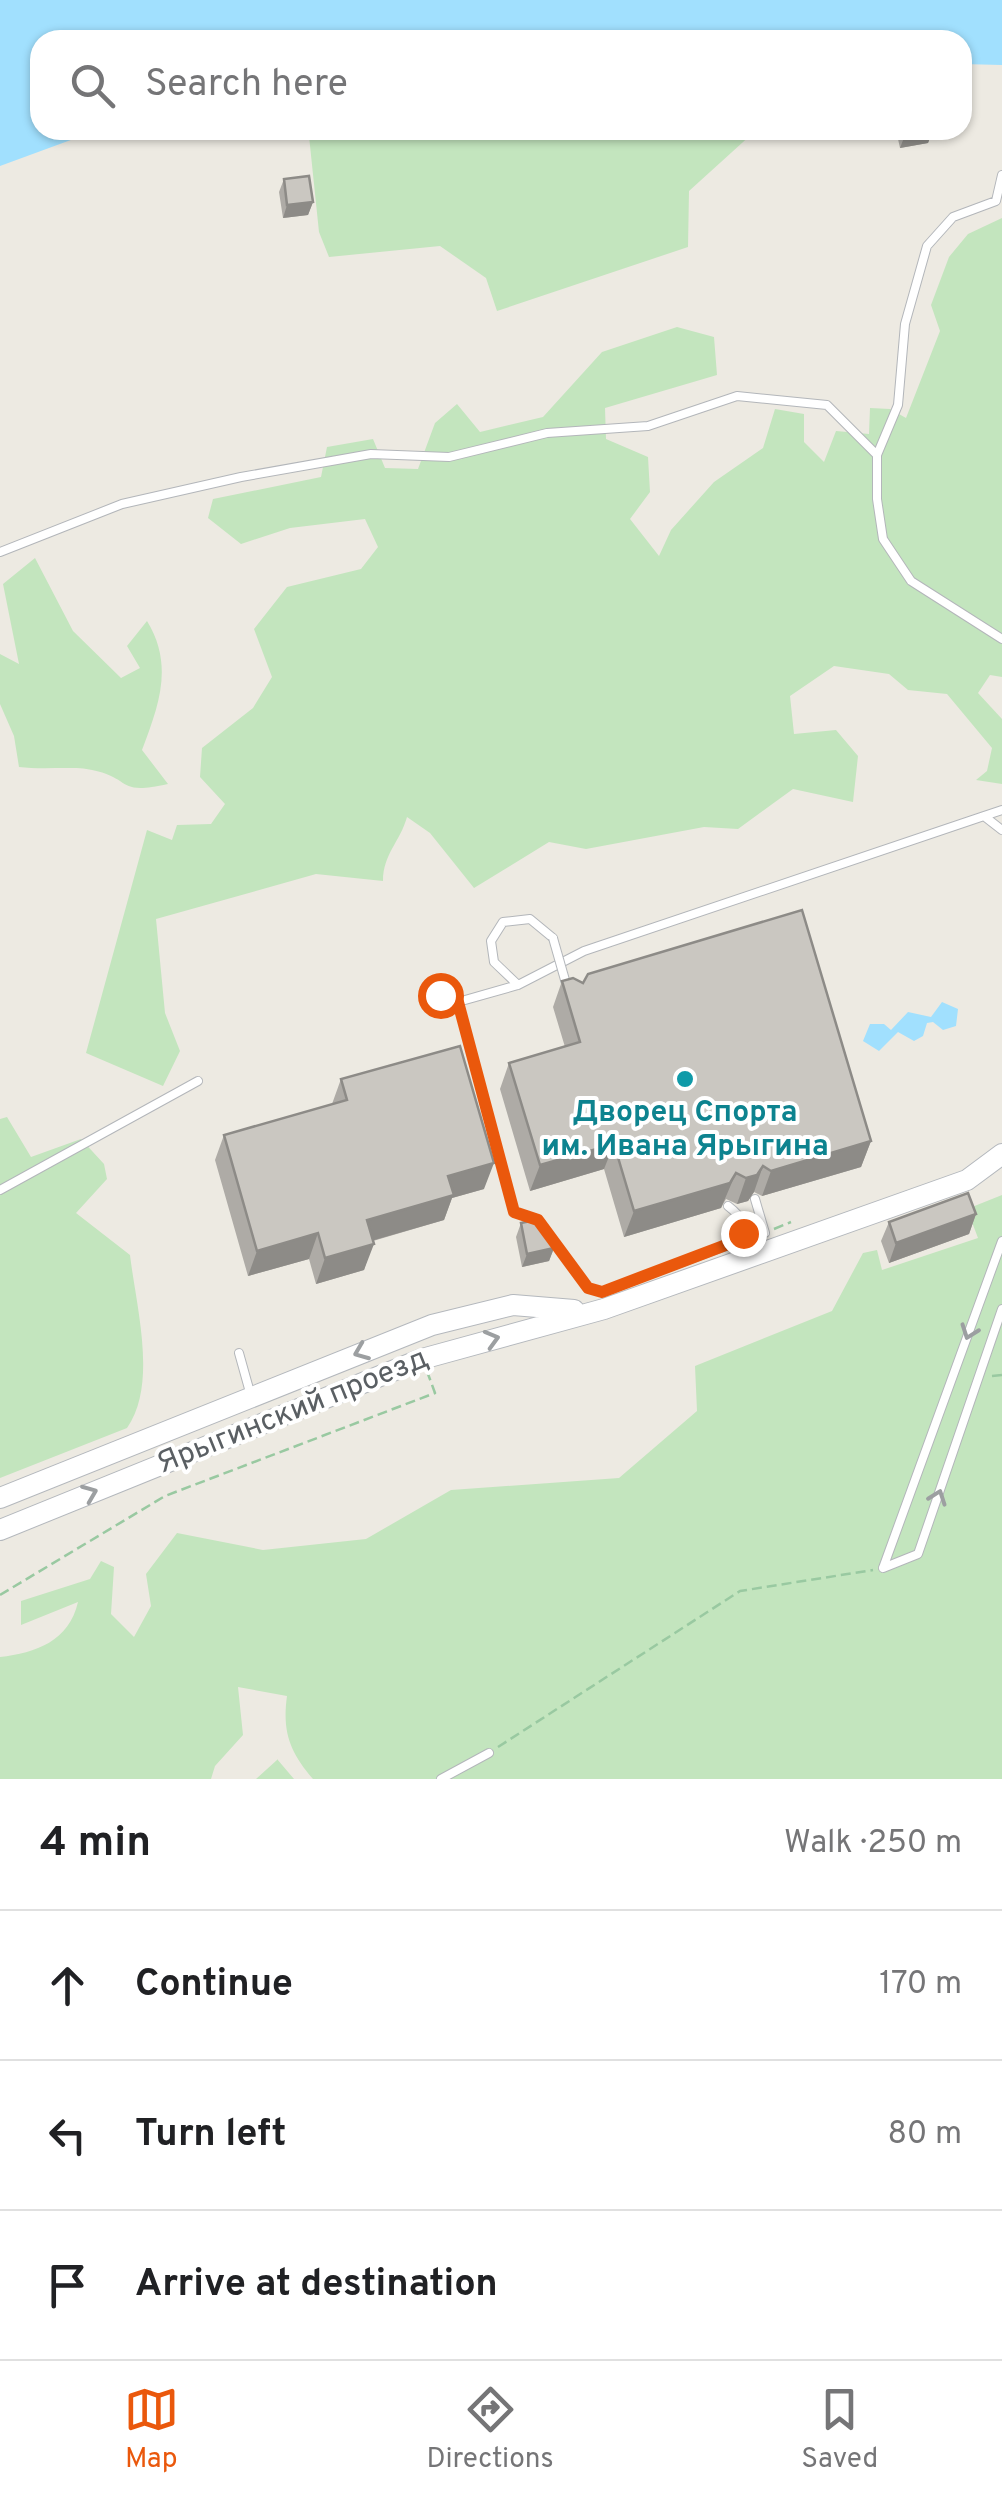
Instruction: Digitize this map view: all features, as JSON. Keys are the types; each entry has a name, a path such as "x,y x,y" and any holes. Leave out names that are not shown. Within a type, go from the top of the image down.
{"main road":[{"name":"Ярыгинский проезд","path":"0,1530 432,1356 591,1311 967,1180 1002,1154"},
{"name":"Ярыгинский проезд","path":"0,1498 432,1325 513,1305 591,1311"},
{"path":"432,1325 432,1356"}],"lane":[{"path":"1002,174 996,200 953,217 928,246 905,324 898,405 877,455 882,540 910,582 1002,639"},
{"path":"0,552 122,504 240,476 371,454 449,457 547,433 648,426 737,396 826,406 877,455"},
{"path":"432,994 458,1002 518,985 584,951 1002,810"},
{"path":"984,816 1002,830"},
{"path":"518,985 494,962 491,941 503,922 530,919 553,938 571,1002"},
{"path":"458,1002 514,1212 538,1220 588,1288 602,1292 739,1240 743,1225 739,1214 728,1206"},
{"path":"0,1190 198,1080"},
{"path":"754,1198 764,1232"},
{"path":"883,1568 1002,1240"},
{"path":"883,1568 918,1554 1002,1309"},
{"path":"239,1353 251,1396"},
{"path":"441,1779 489,1753"}],"path":[{"path":"764,1232 791,1222"},
{"path":"0,1595 165,1496 435,1393 432,1356"},
{"path":"489,1753 740,1591 883,1568"}],"green space":[{"path":"309,140 745,140 689,191 688,247 497,311 486,278 440,246 329,257 319,232"},
{"path":"1002,218 1002,677 990,675 978,693 1002,719 1002,784 976,780 987,771 992,748 947,694 908,690 889,674 834,666 790,696 794,734 836,730 858,756 853,802 793,789 738,829 704,827 586,849 549,842 474,888 430,833 407,817 386,863 383,881 316,874 156,919 165,1013 180,1051 163,1086 86,1053 147,830 172,840 177,825 211,824 225,804 200,777 202,748 253,708 272,677 254,629 287,587 361,569 378,547 365,519 290,528 241,544 208,518 213,499 321,477 327,447 373,439 385,468 418,469 435,423 457,404 480,432 543,417 602,352 677,327 714,337 717,375 605,408 606,439 648,457 650,492 630,519 659,556 671,530 714,482 763,448 775,409 804,414 804,442 824,462 836,431 869,434 870,408 890,409 906,418 940,331 931,305 949,257 968,234"},
{"path":"35,558 73,631 121,678 140,668 127,646 147,621 162,669 158,701 142,750 168,784 131,787 92,770 19,767 14,736 0,704 0,654 19,664 3,584"},
{"path":"7,1117 31,1157 81,1139 104,1164 107,1179 76,1213 130,1255 143,1367 136,1410 127,1428 0,1478 0,1119"},
{"path":"1002,1195 1002,1779 313,1779 289,1741 287,1696 238,1687 243,1735 215,1766 211,1779 0,1779 0,1657 49,1643 67,1626 78,1602 21,1625 21,1601 90,1579 101,1561 114,1567 111,1614 134,1637 151,1606 146,1574 177,1533 263,1550 366,1539 451,1490 619,1478 697,1411 695,1366 832,1311 863,1253 877,1250 882,1270 978,1238 967,1209"},
{"path":"277,1760 294,1779 256,1779"}],"water":[{"path":"0,0 1002,0 1002,65 972,64 972,30 30,30 30,140 71,140 0,166"},
{"path":"942,1002 958,1009 956,1026 943,1030 933,1022 927,1023 923,1036 914,1041 898,1032 879,1051 863,1041 870,1024 884,1024 891,1030 908,1012 931,1017"}],"building":[{"path":"309,176 313,202 287,205 284,179"},
{"name":"Дворец Спорта им. Ивана Ярыгина","path":"802,910 871,1141 771,1171 763,1166 757,1175 746,1178 736,1173 730,1183 634,1211 614,1144 540,1165 509,1063 580,1042 562,981 573,978 583,983 588,974"},
{"path":"460,1046 494,1163 448,1176 454,1195 367,1220 374,1244 325,1258 318,1233 257,1251 224,1135 347,1100 341,1079"},
{"path":"968,1193 976,1214 896,1243 889,1222"},
{"path":"540,1219 543,1230 549,1229 554,1248 527,1254 521,1223"}],"place":[{"name":"Дворец Спорта им. Ивана Ярыгина","path":"685,1079"}],"route":[{"path":"440,995 458,1002 514,1212 538,1220 588,1288 602,1292 739,1240 743,1233"}]}
